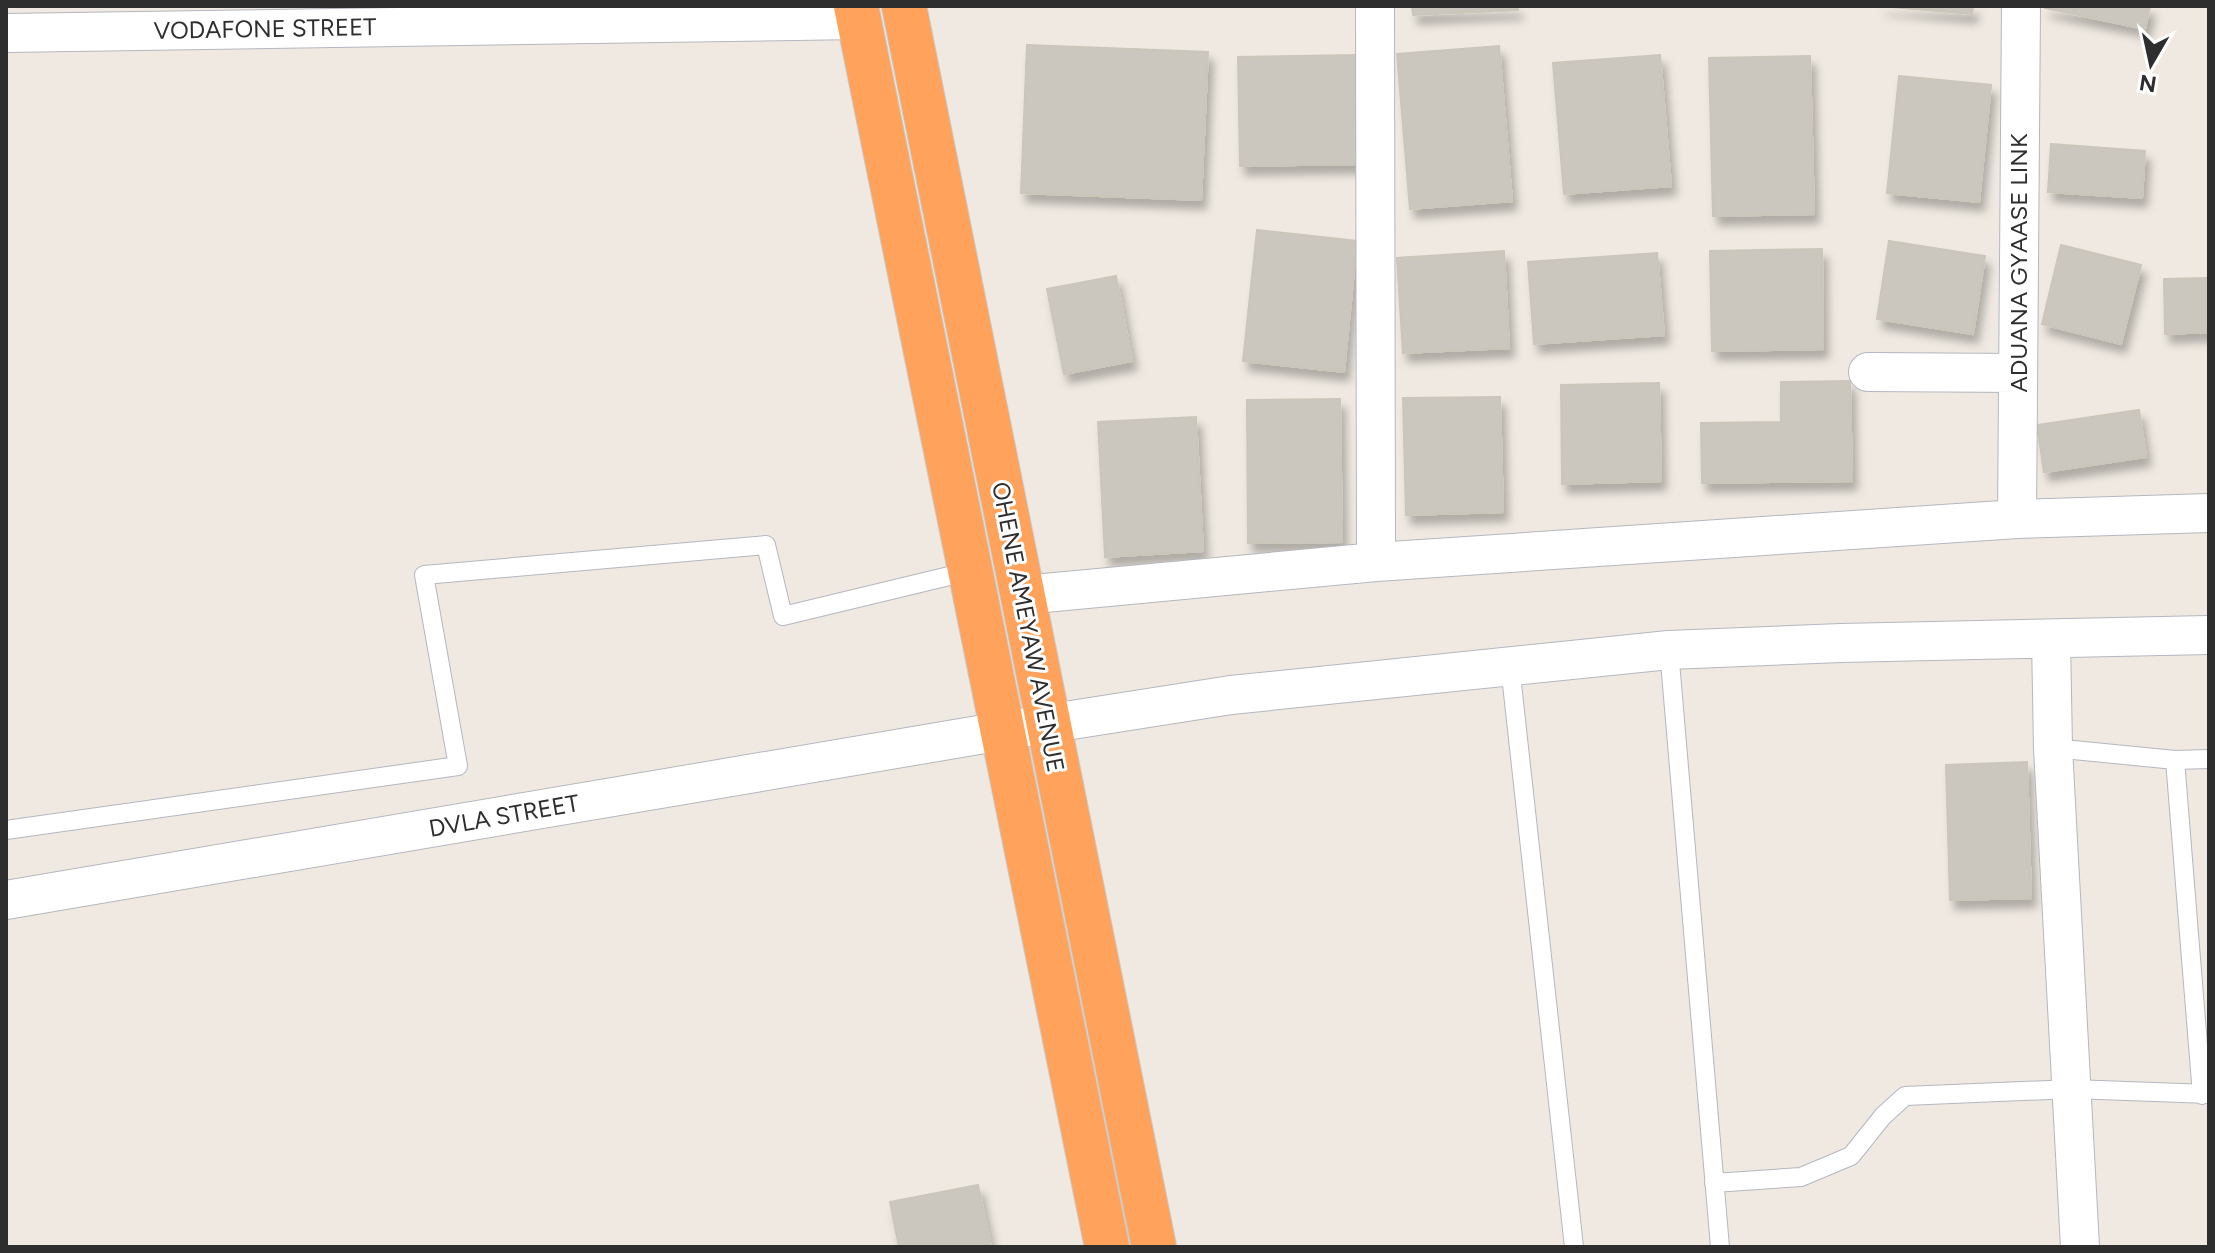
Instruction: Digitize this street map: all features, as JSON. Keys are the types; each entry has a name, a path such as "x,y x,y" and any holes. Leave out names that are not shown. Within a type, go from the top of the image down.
{"highway":[{"name":"OHENE AMEYAW AVENUE","path":"904,6 1151,1230"},
{"name":"OHENE AMEYAW AVENUE","path":"858,13 1104,1233"},
{"path":"1104,1233 1151,1230"}],"street":[{"path":"1375,6 1376,562"},
{"name":"ADUANA GYAASE LINK","path":"2017,519 2021,6"},
{"name":"VODAFONE STREET","path":"6,33 858,13"},
{"path":"1868,372 2018,373"},
{"path":"1023,595 1376,562 2017,519 2209,513"},
{"name":"DVLA STREET","path":"6,900 1231,695 1669,650 2209,635"},
{"path":"2051,639 2053,748 2080,1247"}],"lane":[{"path":"6,830 458,766 424,575 766,545 783,616 970,571"},
{"path":"1669,650 1720,1247"},
{"path":"1510,666 1574,1247"},
{"path":"2053,748 2175,760 2209,759"},
{"path":"1714,1183 1801,1177 1851,1156 1883,1116 1905,1096 2072,1089 2205,1094 2175,760"}],"building":[{"path":"1412,6 1517,6 1518,10 1413,15"},
{"path":"1880,6 1973,6 1972,14"},
{"path":"2045,6 2150,6 2145,29"},
{"path":"1027,45 1208,52 1201,200 1021,193"},
{"path":"1499,46 1512,201 1410,209 1397,54"},
{"path":"1357,55 1359,164 1240,166 1238,57"},
{"path":"1660,55 1671,186 1564,194 1553,63"},
{"path":"1810,56 1814,214 1713,216 1709,58"},
{"path":"1899,76 1991,85 1979,202 1887,193"},
{"path":"2051,144 2145,151 2142,198 2048,192"},
{"path":"1257,230 1357,241 1344,372 1243,361"},
{"path":"1889,241 1985,256 1973,334 1877,319"},
{"path":"2061,245 2141,265 2121,344 2042,324"},
{"path":"1822,249 1823,349 1712,351 1710,251"},
{"path":"1504,251 1509,348 1403,353 1397,258"},
{"path":"1657,253 1664,335 1534,344 1528,262"},
{"path":"1116,276 1132,361 1064,374 1047,289"},
{"path":"2209,278 2209,332 2165,334 2164,279"},
{"path":"1850,381 1852,481 1702,483 1701,423 1781,422 1781,382"},
{"path":"1659,383 1661,481 1562,484 1561,385"},
{"path":"1500,397 1503,512 1406,515 1403,398"},
{"path":"1340,399 1342,542 1248,543 1247,400"},
{"path":"2139,410 2146,457 2044,472 2037,425"},
{"path":"1196,417 1203,551 1105,557 1098,422"},
{"path":"2027,762 2031,898 1950,900 1946,765"},
{"path":"978,1185 991,1247 899,1247 890,1202"}]}
